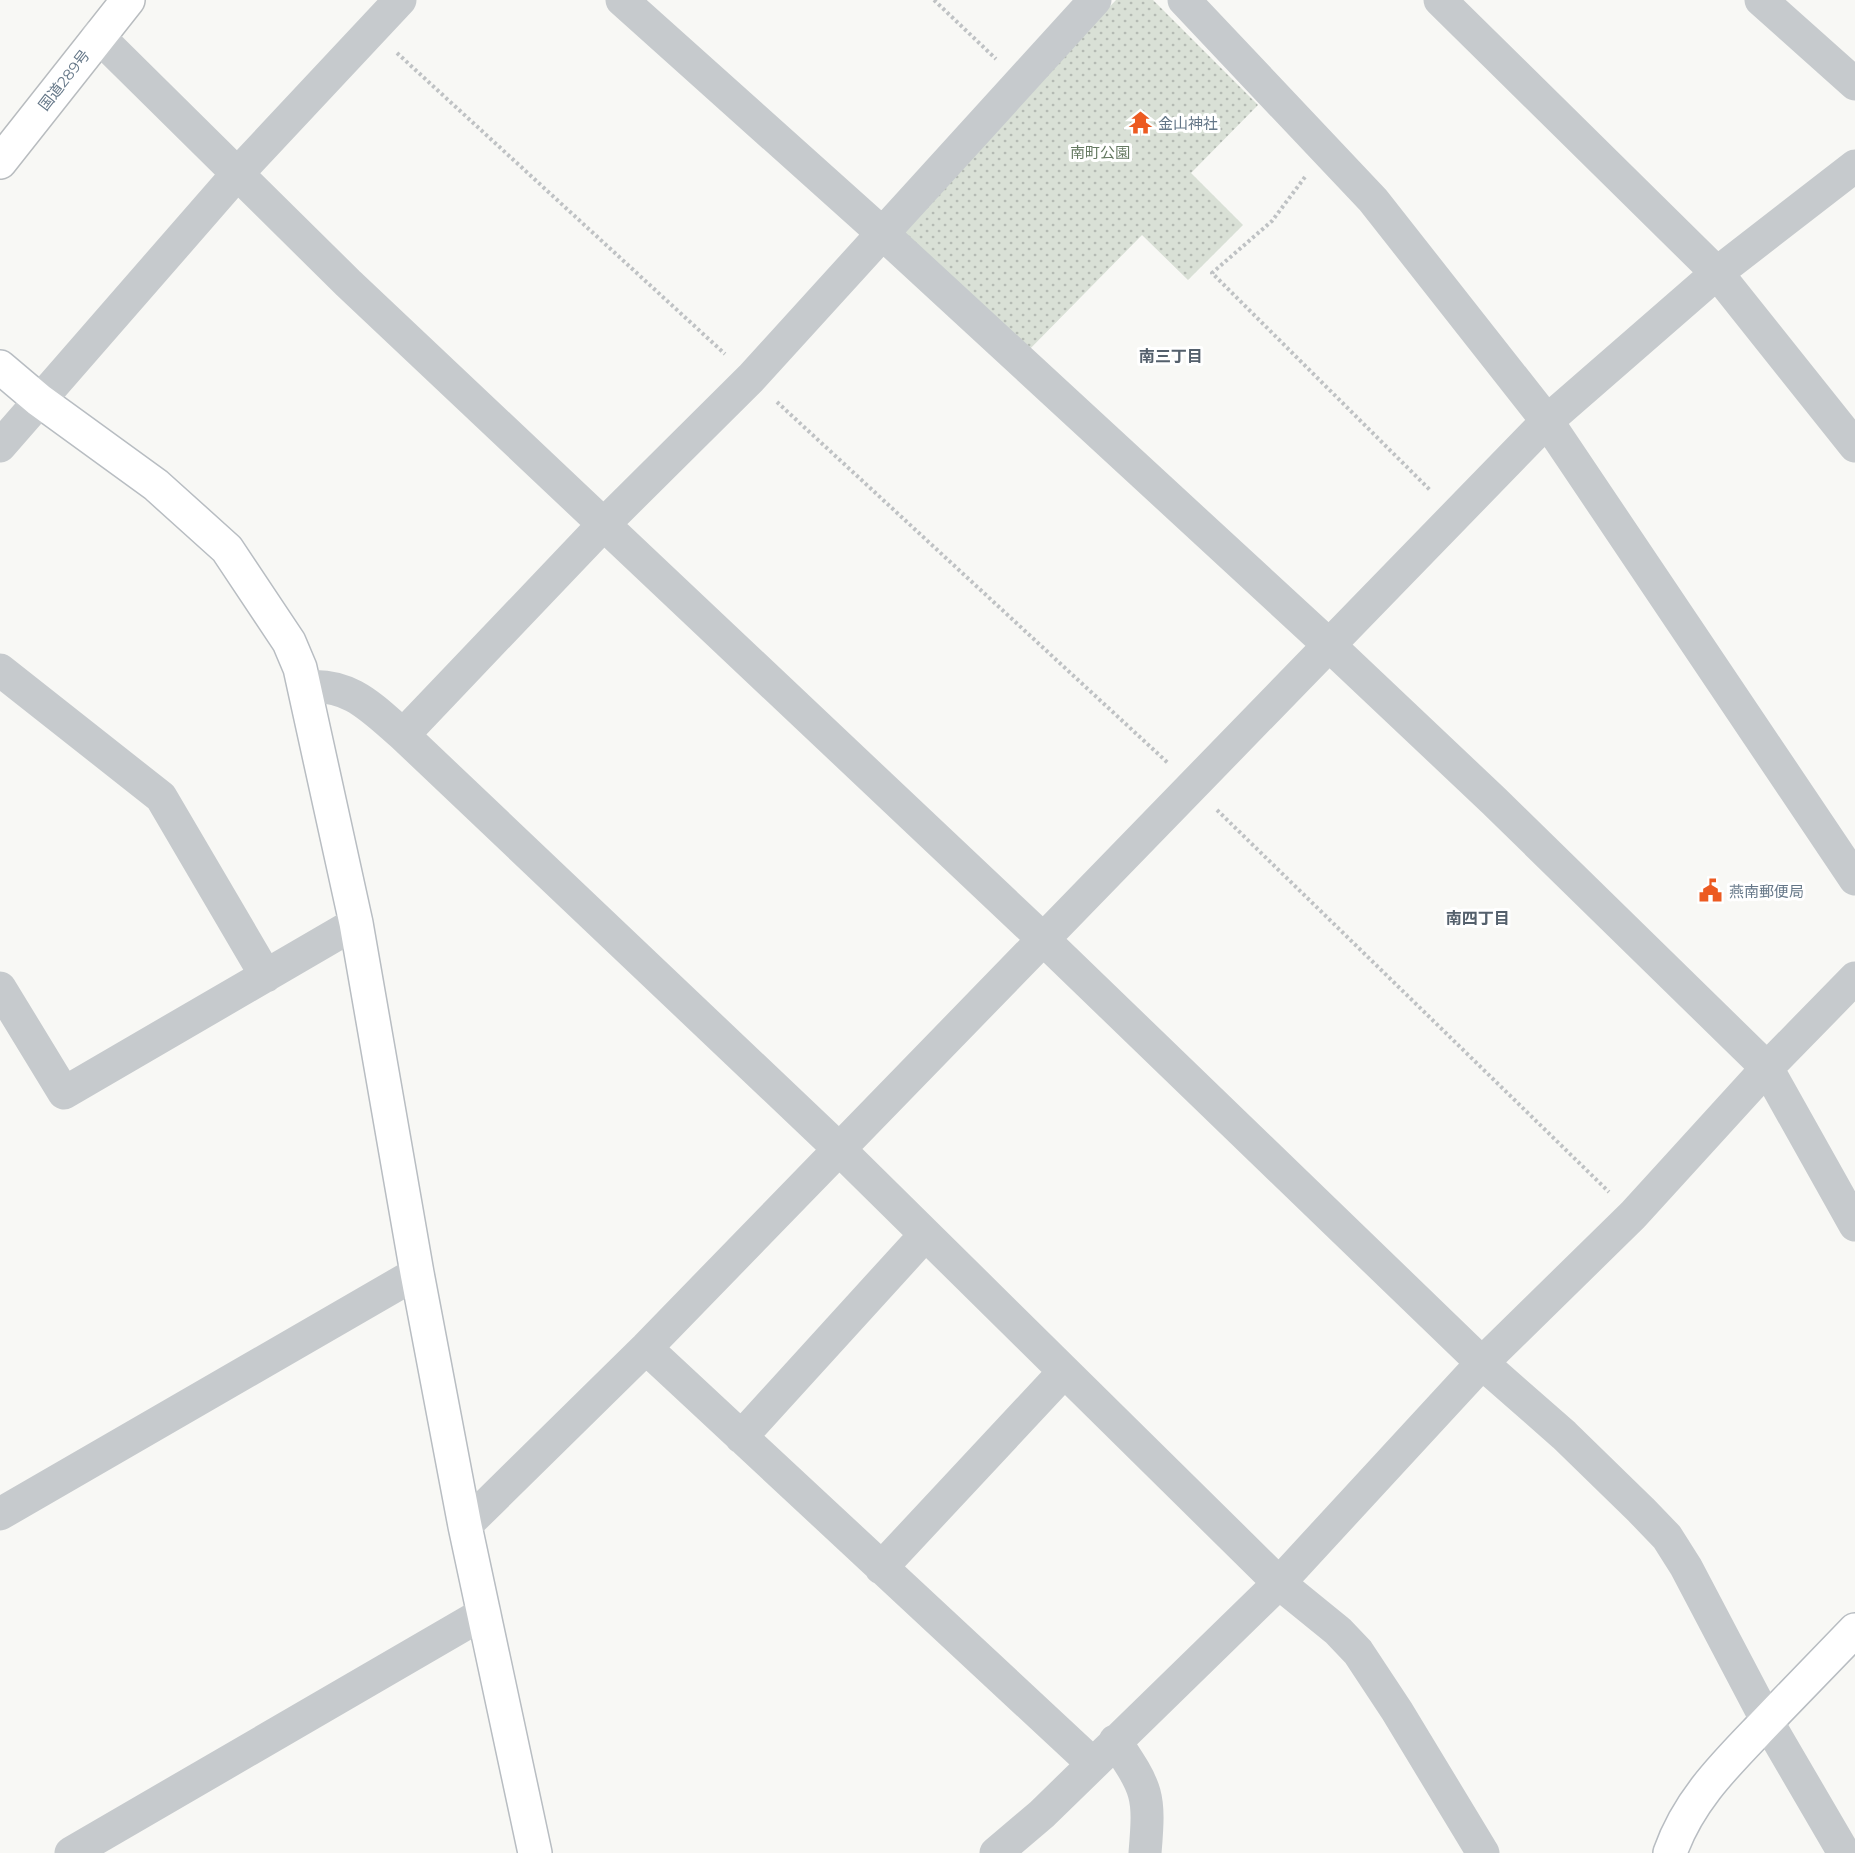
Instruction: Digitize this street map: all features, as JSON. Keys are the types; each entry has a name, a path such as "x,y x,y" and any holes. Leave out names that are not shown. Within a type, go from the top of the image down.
{"main road":[{"name":"国道289号","path":"0,162 128,0"},
{"path":"0,367 39,400 156,485 227,549 289,642 305,687 356,923 417,1273 465,1526 535,1853"},
{"path":"1670,1853 1694,1802 1715,1775 1855,1630"}],"street":[{"path":"0,446 238,172 400,0"},
{"path":"622,0 882,233 1330,646 1511,816 1767,1068 1855,1224"},
{"path":"403,735 605,523 751,378 882,233 1022,84 1095,0"},
{"path":"1184,0 1373,200 1547,421 1855,879"},
{"path":"1440,0 1718,273 1855,446"},
{"path":"1761,0 1855,84"},
{"path":"98,36 348,283 605,523 1044,940 1482,1363 1564,1435 1667,1538 1686,1566 1767,1721 1844,1853"},
{"path":"465,1526 646,1348 1547,421 1718,273 1855,166"},
{"path":"0,670 161,797 266,976"},
{"path":"305,687 324,685 342,690 372,708 403,735 838,1148 1063,1373 1279,1583 1338,1631 1358,1652 1397,1711 1483,1853"},
{"path":"0,988 64,1093 356,923"},
{"path":"996,1853 1042,1814 1279,1583 1482,1363 1633,1215 1767,1068 1855,978"},
{"path":"741,1437 925,1235"},
{"path":"0,1514 417,1273"},
{"path":"646,1348 881,1568 1104,1752 1145,1789 1148,1815 1145,1853"},
{"path":"881,1568 1063,1373"},
{"path":"71,1853 484,1613"}],"path":[{"path":"934,0 1022,84"},
{"path":"373,30 1192,785 1633,1215"},
{"path":"1325,150 1272,221 1212,273 1455,515"}],"green space":[{"name":"南町公園","path":"1116,0 1153,0 1258,105 1191,173 1243,225 1188,280 1142,235 1023,356 896,231"}],"place":[{"name":"金山神社","path":"1140,123"},
{"name":"燕南郵便局","path":"1711,891"}],"district":[{"name":"南三丁目","path":"1171,356"},
{"name":"南四丁目","path":"1478,918"}]}
